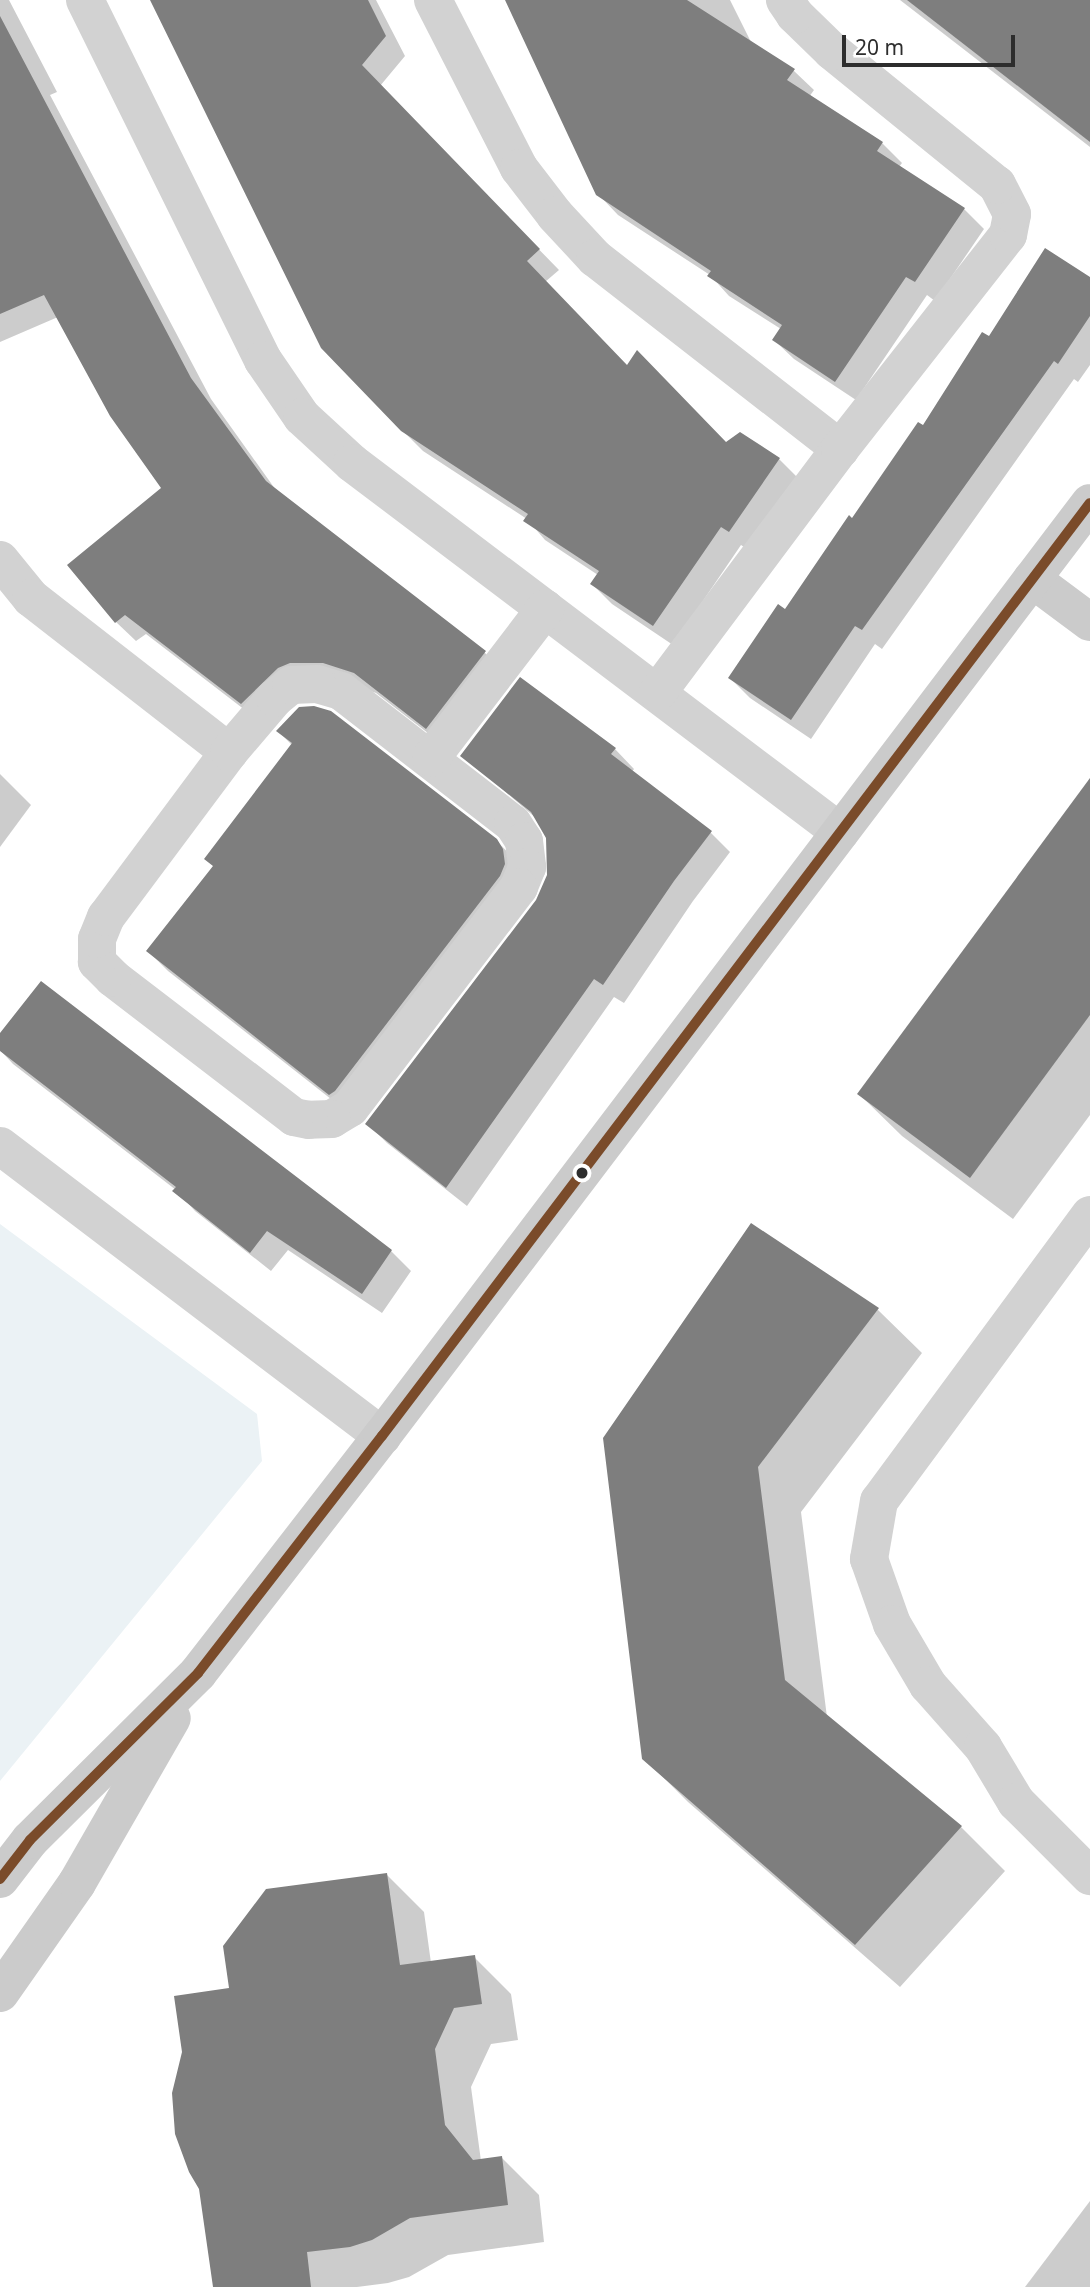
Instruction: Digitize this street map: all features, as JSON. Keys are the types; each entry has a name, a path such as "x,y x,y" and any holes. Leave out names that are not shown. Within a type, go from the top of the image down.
{"street":[{"path":"85,0 263,360 302,417 352,463 840,832"},
{"path":"433,0 519,169 563,224 595,258 841,449"},
{"path":"658,692 841,449 1008,235 1012,214 997,184 832,51 795,15 785,0"},
{"path":"0,1879 30,1840 198,1673 382,1437 1090,503"},
{"path":"0,560 31,598 229,752"},
{"path":"1032,579 1090,622"},
{"path":"431,758 545,609"},
{"path":"317,684 341,691 431,758 513,824 524,841 527,867 519,887 350,1108 332,1119 309,1120 293,1117 113,978 97,962 97,939 106,917 229,752 275,698 291,685 317,684"},
{"path":"0,1146 382,1437"},
{"path":"1090,1215 879,1502 869,1559 892,1624 928,1685 982,1747 1016,1802 1090,1876"},
{"path":"0,1993 77,1883 198,1673"}],"shaded area":[{"path":"0,1224 257,1414 262,1461 0,1781"}],"building":[{"path":"150,0 368,0 386,36 362,65 540,249 527,261 627,365 637,350 726,442 740,432 780,458 729,532 721,527 653,626 590,584 599,571 523,521 528,514 401,431 321,348"},
{"path":"505,0 687,0 795,69 787,80 883,142 877,151 965,208 915,282 906,277 835,382 772,340 782,325 707,276 711,271 596,195"},
{"path":"907,0 1090,0 1090,142"},
{"path":"0,16 191,378 266,481 486,651 426,729 354,673 323,663 290,663 278,668 241,704 125,615 115,623 67,565 161,488 110,416 44,295 0,314"},
{"path":"1045,248 1090,277 1090,316 1058,364 1054,361 862,630 855,626 791,720 728,678 778,604 785,609 849,515 852,518 918,422 923,425 982,332 989,336"},
{"path":"520,677 616,748 611,754 712,831 674,881 603,985 594,979 446,1188 365,1124 536,900 547,875 546,838 531,812 460,756"},
{"path":"314,706 331,711 497,839 503,849 505,864 500,876 335,1091 329,1095 146,951 213,866 204,859 292,743 276,731 299,707"},
{"path":"1090,778 1090,1015 970,1178 857,1094"},
{"path":"41,981 392,1250 362,1294 267,1231 250,1253 172,1191 176,1187 0,1051 0,1033"},
{"path":"751,1223 879,1308 758,1467 785,1680 962,1826 855,1945 642,1759 603,1438"},
{"path":"387,1873 400,1965 475,1955 482,2004 454,2008 435,2049 445,2125 473,2160 502,2156 508,2205 410,2218 372,2240 350,2247 307,2252 311,2287 213,2287 199,2189 189,2172 175,2134 172,2093 182,2052 174,1996 229,1988 223,1946 266,1889"}],"transit line":[{"path":"0,1879 30,1840 198,1673 382,1436 1090,503"}]}
